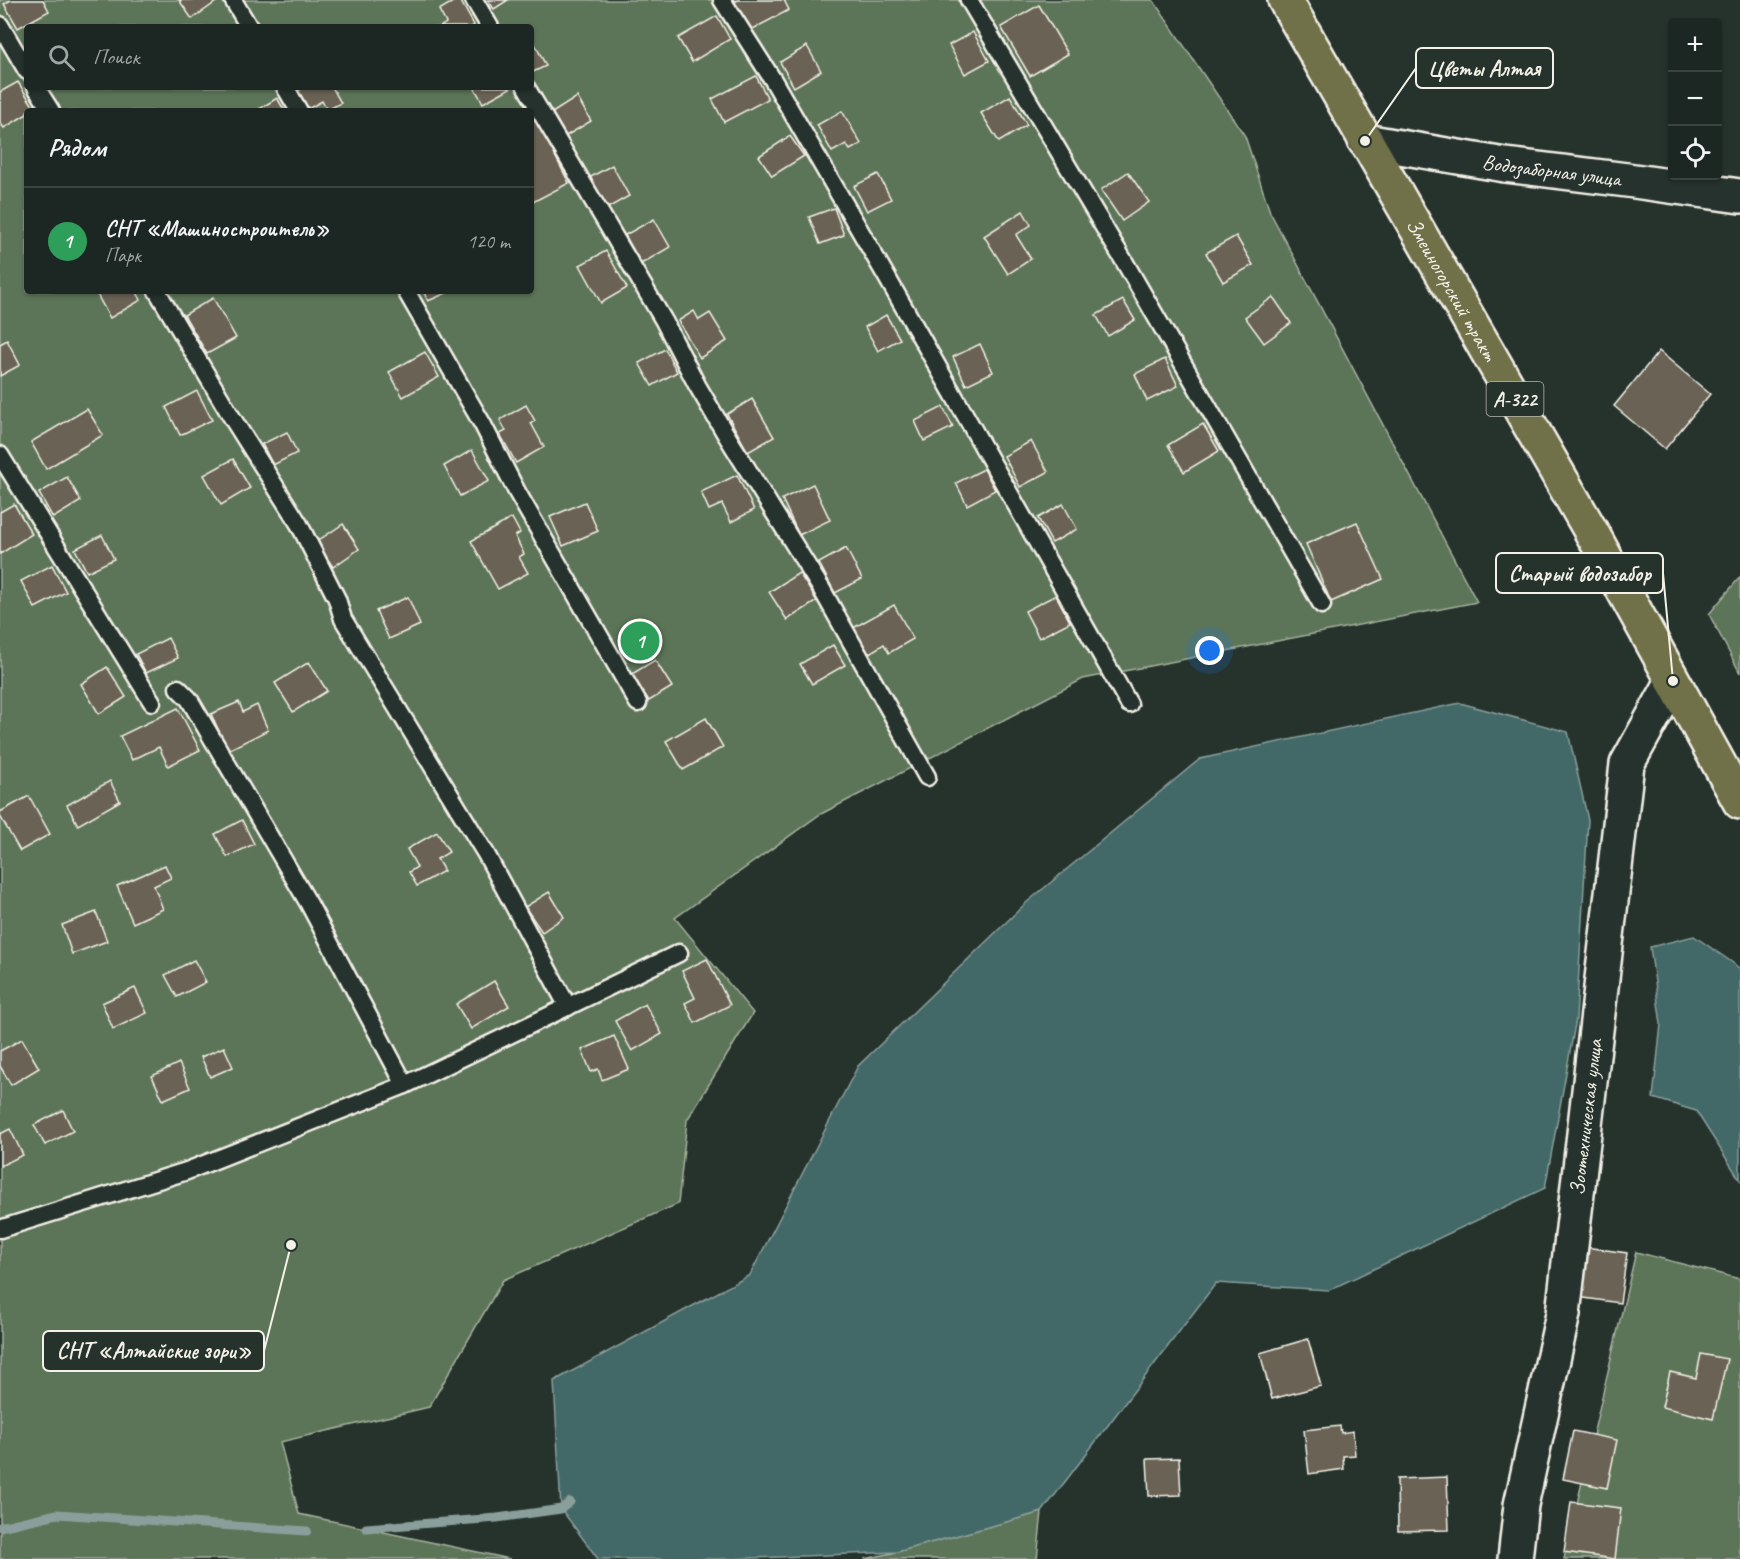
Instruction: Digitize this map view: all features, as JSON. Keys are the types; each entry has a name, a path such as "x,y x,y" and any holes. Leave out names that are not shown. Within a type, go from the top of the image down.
{"highway":[{"name":"Змеиногорский тракт","path":"1285,0 1568,492 1740,802"}],"street":[{"name":"Водозаборная улица","path":"1365,141 1504,165 1740,196"},
{"name":"Зоотехническая улица","path":"1515,1559 1521,1505 1563,1314 1627,764 1673,681"}],"lane":[{"path":"233,0 247,24"},
{"path":"474,0 488,24"},
{"path":"722,0 773,80 874,253 1129,704"},
{"path":"969,0 1124,261 1322,605"},
{"path":"0,25 24,66"},
{"path":"38,90 49,108"},
{"path":"287,90 297,108"},
{"path":"528,90 664,321 725,433 821,588 927,777"},
{"path":"159,294 234,421 299,524 337,599 343,619 486,854 568,1007"},
{"path":"408,294 638,704"},
{"path":"0,455 152,702"},
{"path":"178,688 189,699 309,904 405,1085"},
{"path":"0,1228 188,1171 405,1085 679,953"}],"green space":[{"path":"0,0 1153,0 1245,136 1270,212 1477,602 1083,679 819,815 675,918 753,1013 687,1120 678,1204 503,1280 429,1407 280,1442 299,1514 510,1559 0,1559"},
{"path":"1740,577 1740,673 1709,614"},
{"path":"1636,1252 1740,1279 1740,1559 1564,1559"},
{"path":"1042,1512 1037,1559 865,1559 897,1552"}],"water":[{"path":"1460,703 1568,732 1588,820 1576,1019 1545,1188 1329,1290 1216,1283 1042,1512 897,1552 729,1559 598,1559 561,1509 554,1381 750,1275 858,1066 1026,903 1200,759"},
{"path":"1694,936 1740,969 1740,1180 1696,1111 1653,1098 1661,1024 1650,947"}],"building":[{"path":"11,0 43,0 49,11 18,28 4,4"},
{"path":"179,0 215,0 216,2 192,19"},
{"path":"460,0 473,24 444,24 439,10"},
{"path":"488,0 508,0 494,9"},
{"path":"738,0 784,0 789,10 749,31 734,2"},
{"path":"1039,5 1068,54 1030,76 1001,27"},
{"path":"717,16 730,39 692,62 678,38"},
{"path":"973,32 989,61 965,74 949,45"},
{"path":"534,42 546,66 534,72"},
{"path":"807,46 821,71 794,87 780,62"},
{"path":"756,76 768,99 724,122 712,99"},
{"path":"18,82 34,108 24,108 24,116 4,128 0,122 0,92"},
{"path":"299,90 334,90 341,103 326,108 322,101 305,108 296,92"},
{"path":"476,90 507,90 483,103"},
{"path":"1010,96 1027,125 999,142 981,113"},
{"path":"577,97 591,121 566,136 552,113"},
{"path":"277,98 283,108 261,108"},
{"path":"842,111 861,144 850,150 846,144 832,152 817,125"},
{"path":"536,119 569,183 534,201 534,120"},
{"path":"790,136 804,156 772,176 759,156"},
{"path":"612,165 629,196 606,209 589,178"},
{"path":"1128,172 1149,202 1122,221 1101,190"},
{"path":"878,174 891,199 867,211 854,186"},
{"path":"834,208 844,235 820,244 809,217"},
{"path":"1023,211 1031,225 1016,235 1031,259 1008,274 984,236"},
{"path":"654,219 670,247 641,264 625,235"},
{"path":"1236,236 1253,265 1223,282 1206,253"},
{"path":"606,251 627,288 601,303 580,265"},
{"path":"97,294 138,294 141,300 110,318"},
{"path":"424,294 444,294 428,301"},
{"path":"1273,297 1291,323 1264,343 1245,317"},
{"path":"213,298 236,338 207,354 184,315"},
{"path":"1123,300 1135,320 1108,336 1096,315"},
{"path":"694,311 699,320 710,313 727,341 700,358 678,321"},
{"path":"886,315 900,339 878,351 865,327"},
{"path":"7,340 20,365 0,376 0,344"},
{"path":"980,344 993,372 966,385 953,357"},
{"path":"665,349 677,372 652,386 639,363"},
{"path":"1659,351 1710,394 1665,449 1614,406"},
{"path":"425,352 439,377 403,397 389,372"},
{"path":"1165,359 1178,386 1147,401 1135,374"},
{"path":"197,391 212,420 180,435 166,407"},
{"path":"752,399 774,437 748,452 727,414"},
{"path":"526,405 535,421 531,423 544,447 516,463 500,434 506,431 500,420"},
{"path":"943,407 953,427 924,441 915,421"},
{"path":"87,409 103,435 46,469 31,442"},
{"path":"1203,424 1219,451 1184,472 1168,445"},
{"path":"287,432 297,453 273,465 262,444"},
{"path":"1031,441 1048,472 1020,487 1004,456"},
{"path":"472,450 489,481 460,496 444,466"},
{"path":"233,459 250,488 221,505 204,475"},
{"path":"984,469 995,490 967,505 956,483"},
{"path":"737,475 754,510 731,522 722,504 709,510 701,492"},
{"path":"67,477 81,501 53,518 39,493"},
{"path":"813,484 830,520 799,535 782,499"},
{"path":"585,502 598,531 563,546 550,517"},
{"path":"14,504 32,534 0,554 0,512"},
{"path":"1063,504 1077,529 1052,543 1038,518"},
{"path":"512,518 520,533 515,536 524,554 519,557 528,573 498,589 471,541"},
{"path":"1357,522 1383,579 1331,602 1306,544"},
{"path":"343,524 359,549 333,567 316,542"},
{"path":"102,535 114,559 87,572 75,549"},
{"path":"846,548 862,579 835,593 819,563"},
{"path":"52,565 66,592 35,608 21,581"},
{"path":"799,573 817,601 787,620 769,592"},
{"path":"1056,595 1070,622 1039,638 1025,611"},
{"path":"408,597 420,625 389,639 376,611"},
{"path":"894,605 913,639 889,653 884,644 868,654 853,628"},
{"path":"168,638 178,658 146,673 136,654"},
{"path":"833,645 845,665 812,684 800,664"},
{"path":"655,660 672,687 649,701 632,674"},
{"path":"309,662 327,691 293,712 275,683"},
{"path":"107,667 126,697 99,714 81,684"},
{"path":"239,702 243,712 257,705 268,730 228,750 211,714"},
{"path":"178,708 200,750 168,766 159,747 132,760 120,736"},
{"path":"706,718 723,747 683,770 666,741"},
{"path":"110,781 120,801 78,825 67,805"},
{"path":"29,796 50,834 20,851 0,816 0,812"},
{"path":"242,820 254,844 227,857 215,834"},
{"path":"437,832 449,852 437,859 444,871 417,886 409,872 417,867 407,849"},
{"path":"165,865 171,878 154,886 163,909 133,923 117,886"},
{"path":"549,892 564,917 542,932 525,907"},
{"path":"96,912 107,941 72,954 62,925"},
{"path":"707,959 730,1005 695,1023 685,1003 695,998 682,971"},
{"path":"194,960 206,982 177,997 165,975"},
{"path":"494,981 509,1006 471,1029 456,1004"},
{"path":"135,988 147,1013 113,1029 102,1003"},
{"path":"645,1004 662,1034 632,1051 615,1021"},
{"path":"614,1036 629,1069 602,1080 598,1069 591,1072 582,1050"},
{"path":"22,1039 39,1068 11,1085 0,1066 0,1051"},
{"path":"224,1047 233,1067 210,1077 201,1057"},
{"path":"179,1063 190,1088 163,1100 152,1076"},
{"path":"63,1110 73,1131 45,1145 34,1125"},
{"path":"10,1129 23,1155 0,1166 0,1134"},
{"path":"1585,1247 1627,1253 1620,1303 1577,1297"},
{"path":"1308,1339 1321,1386 1272,1399 1260,1353"},
{"path":"1701,1354 1727,1359 1713,1419 1662,1407 1670,1372 1696,1378"},
{"path":"1340,1426 1341,1433 1353,1431 1355,1455 1343,1456 1344,1469 1309,1474 1304,1430"},
{"path":"1573,1431 1617,1440 1607,1488 1563,1479"},
{"path":"1179,1458 1181,1495 1149,1496 1147,1459"},
{"path":"1447,1477 1449,1530 1398,1531 1397,1479"},
{"path":"1571,1502 1621,1508 1615,1559 1564,1552"}],"waterway":[{"path":"366,1528 497,1518 561,1509 570,1502"},
{"path":"0,1527 57,1514 307,1531"}],"place":[{"name":"Цветы Алтая","path":"1365,141"},
{"name":"СНТ «Машиностроитель»","path":"640,641"},
{"name":"Старый водозабор","path":"1673,681"},
{"name":"СНТ «Алтайские зори»","path":"291,1245"}]}
